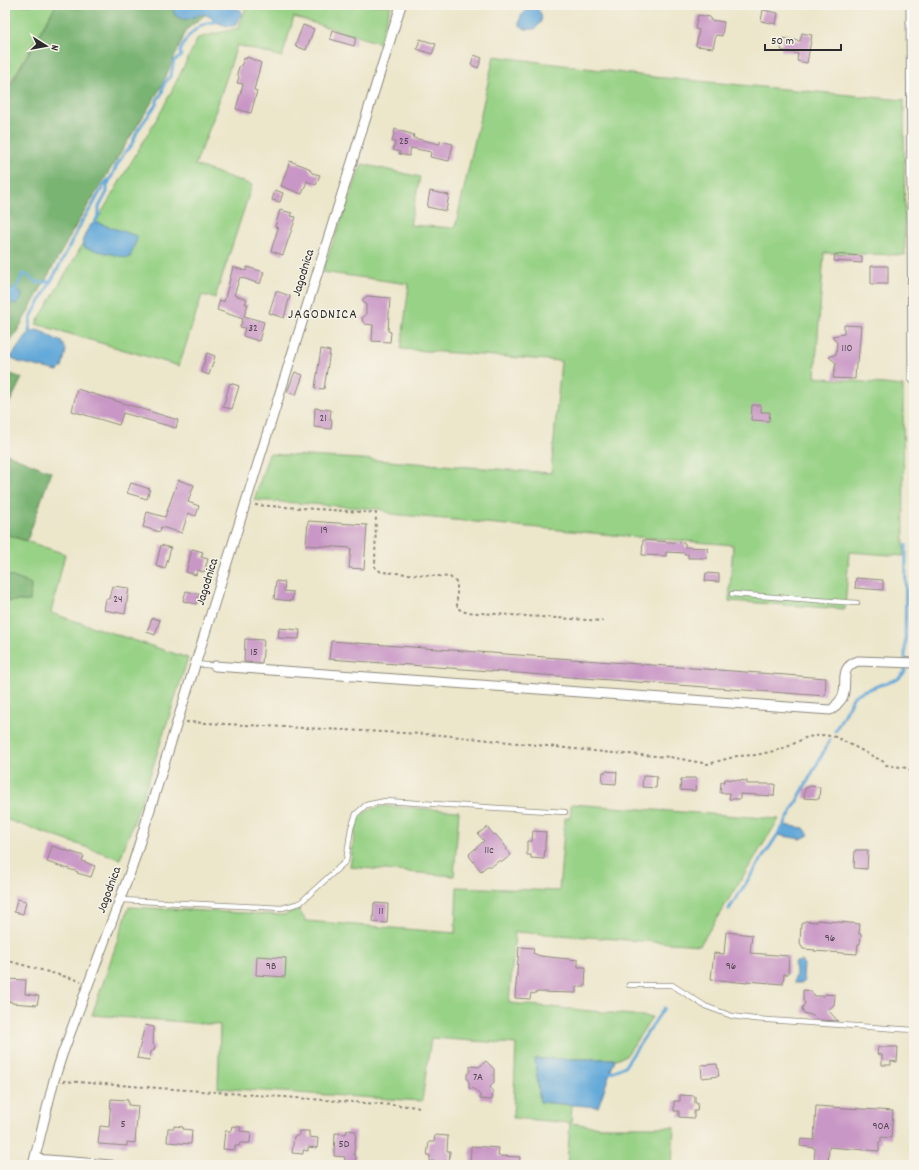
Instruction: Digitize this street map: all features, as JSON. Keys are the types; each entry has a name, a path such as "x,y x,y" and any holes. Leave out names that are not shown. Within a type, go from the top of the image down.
{"street":[{"name":"Jagodnica","path":"34,1162 54,1080 62,1055 121,900 178,722 401,5"},
{"path":"912,5 914,378"},
{"path":"215,666 830,710 834,709 843,697 844,674 846,670 858,660 908,663"},
{"path":"34,1162 70,1162 111,1165"}],"lane":[{"path":"732,594 857,602"},
{"path":"196,664 215,666"},
{"path":"121,900 282,908 300,903 346,861 351,828 356,814 366,804 376,802 385,801 565,812"},
{"path":"629,985 672,985 705,1006 732,1016 754,1019 914,1030"}],"path":[{"path":"246,504 376,513 375,567 382,572 450,577 457,583 457,608 465,612 604,621"},
{"path":"178,722 442,735 670,758 708,764 737,756 756,755 783,749 808,737 832,736 845,741 853,747 884,762 886,765 907,768 914,773"},
{"path":"5,960 89,983"},
{"path":"54,1080 421,1107"}],"green space":[{"path":"5,5 56,5 5,92"},
{"path":"56,5 218,5 187,29 160,89 79,220 15,335 5,347 5,95"},
{"path":"247,5 391,5 379,43 294,17 282,57 237,45 212,122 195,165 252,185 215,298 202,295 179,366 36,324 163,108 198,38 238,28"},
{"path":"494,56 654,77 904,100 905,255 824,253 815,377 903,386 904,556 849,552 845,609 729,601 733,545 391,514 380,509 254,500 269,454 551,473 561,361 401,349 409,284 322,272 362,164 420,177 410,225 455,228"},
{"path":"5,372 22,378 5,412"},
{"path":"5,453 51,472 27,541 5,534"},
{"path":"5,534 65,554 51,613 188,658 145,791 120,859 5,819 5,601 30,601 31,584 5,574"},
{"path":"5,574 31,584 30,601 5,601"},
{"path":"571,804 779,819 700,945 515,932 509,1003 652,1017 626,1056 615,1059 535,1059 540,1102 572,1105 571,1123 600,1127 674,1127 672,1165 567,1165 570,1123 513,1118 516,1044 431,1038 422,1101 218,1088 220,1025 92,1015 129,907 284,915 298,909 306,921 455,933 457,887 559,891 565,818 570,818"},
{"path":"383,806 459,811 454,876 350,867 355,834 360,817 368,811"}],"water":[{"path":"176,5 226,5 241,10 242,14 236,25 227,26 214,22 212,18 204,14 189,19 179,18 175,15 173,9"},
{"path":"534,7 540,12 542,18 541,21 535,29 525,29 519,25 520,19 525,11"},
{"path":"95,222 137,236 130,257 128,258 85,248 82,242 85,234 88,228"},
{"path":"5,287 15,289 21,293 22,298 16,304 5,302"},
{"path":"37,330 62,342 66,351 62,367 58,371 18,362 11,357 29,332"},
{"path":"784,825 804,828 809,835 801,839 777,835"},
{"path":"801,961 804,964 804,981 802,983 795,983 796,970 794,964"},
{"path":"535,1059 615,1059 598,1107 540,1102"}],"building":[{"path":"763,10 778,13 776,24 761,21"},
{"path":"698,15 710,17 710,20 724,22 722,36 716,35 713,48 696,46 699,30 695,29"},
{"path":"303,25 314,29 306,50 295,46"},
{"path":"332,30 356,37 354,46 330,39"},
{"path":"802,33 812,35 807,63 797,61 798,54 781,50 783,38 800,41"},
{"path":"420,39 436,44 432,54 417,49"},
{"path":"474,55 482,58 478,68 471,65"},
{"path":"247,57 261,63 254,90 257,91 251,113 236,109 243,84 237,83 239,77 237,73 244,58 246,59"},
{"path":"395,129 414,135 413,138 440,144 440,141 453,144 449,161 430,157 431,152 411,148 409,156 399,154 400,152 393,150 395,142 392,142"},
{"path":"290,161 309,168 312,173 320,175 316,185 307,181 302,194 281,186"},
{"path":"275,190 283,193 280,202 272,200"},
{"path":"430,191 449,195 446,211 427,207"},
{"path":"280,210 292,213 291,216 296,217 283,255 271,251 278,228 275,227"},
{"path":"835,254 862,256 862,263 834,261"},
{"path":"871,266 888,266 888,284 871,284"},
{"path":"233,267 246,271 247,267 264,272 260,284 240,277 234,295 247,299 245,304 248,304 244,316 264,322 259,341 243,336 245,328 240,327 243,319 217,310 220,300 224,302"},
{"path":"276,291 290,296 284,318 269,313"},
{"path":"367,296 390,298 388,331 391,332 390,342 372,341 373,325 365,324 362,318 366,315 366,305 363,302 363,299"},
{"path":"844,325 861,326 855,379 833,378 836,363 829,357 836,354 837,343 832,336 844,334"},
{"path":"321,349 330,351 324,389 315,388"},
{"path":"207,353 215,356 209,375 201,372"},
{"path":"295,372 303,375 296,395 287,392"},
{"path":"230,383 239,386 232,409 223,407"},
{"path":"77,389 178,420 176,428 123,413 119,425 72,411"},
{"path":"752,405 761,405 761,412 770,412 769,421 751,420"},
{"path":"315,408 331,410 331,429 314,427"},
{"path":"178,480 194,485 188,502 199,506 196,516 188,513 182,533 161,527 160,532 143,527 147,512 165,517"},
{"path":"131,483 150,489 147,499 127,493"},
{"path":"308,521 367,525 364,569 349,568 351,548 306,545"},
{"path":"643,540 685,543 685,547 708,548 707,558 688,558 688,554 684,554 685,553 666,552 666,556 642,555"},
{"path":"161,545 171,548 165,569 156,566"},
{"path":"192,549 203,552 201,557 208,559 204,572 197,570 196,575 186,572"},
{"path":"706,573 719,574 719,582 705,581"},
{"path":"856,578 883,580 883,590 855,588"},
{"path":"276,581 285,582 284,591 293,592 292,601 274,599"},
{"path":"112,586 129,588 125,614 104,610 106,599 109,599"},
{"path":"186,591 199,594 196,604 183,601"},
{"path":"152,618 160,620 155,635 147,632"},
{"path":"279,628 300,630 299,639 278,638"},
{"path":"245,639 264,640 262,663 244,662"},
{"path":"331,641 826,678 825,696 329,659"},
{"path":"603,772 617,772 616,784 602,783"},
{"path":"643,776 657,776 656,788 642,787"},
{"path":"696,778 695,791 680,790 681,779"},
{"path":"725,779 747,781 747,784 775,784 774,796 740,794 740,799 729,799 730,793 720,793 721,782 724,782"},
{"path":"809,786 820,787 819,799 804,798 805,788 808,788"},
{"path":"487,827 503,843 511,855 502,862 500,860 492,866 487,866 481,871 469,854 484,841 478,834"},
{"path":"533,831 546,832 544,859 531,858 531,855 527,855 527,841 532,841"},
{"path":"52,846 84,856 82,861 95,866 91,877 47,862"},
{"path":"855,850 868,850 867,869 854,868"},
{"path":"17,899 26,901 23,914 14,912"},
{"path":"374,903 388,904 387,923 373,922"},
{"path":"817,920 860,924 860,944 858,944 857,954 803,949 800,944 801,924 805,921 817,922"},
{"path":"726,932 752,935 750,953 789,956 788,974 784,974 783,984 747,981 747,983 711,979 714,953 724,954"},
{"path":"519,947 534,948 533,953 540,956 578,960 578,967 586,967 585,987 576,987 576,993 537,992 534,994 531,993 530,999 515,998"},
{"path":"257,956 286,958 285,977 256,975"},
{"path":"5,979 26,980 25,994 39,996 37,1005 5,1001"},
{"path":"803,990 811,991 815,996 823,996 826,994 835,995 834,1005 828,1010 838,1021 820,1020 803,1013 802,1008 805,1003 803,1000"},
{"path":"145,1025 154,1027 153,1044 155,1047 151,1052 149,1060 137,1058"},
{"path":"878,1047 898,1047 897,1062 891,1061 891,1065 882,1065 882,1055 877,1054"},
{"path":"486,1061 494,1069 494,1082 490,1087 493,1091 492,1100 480,1099 480,1095 474,1089 469,1088 469,1082 467,1079 470,1066 479,1067"},
{"path":"717,1064 719,1076 702,1078 701,1065"},
{"path":"680,1095 695,1096 695,1103 698,1103 697,1111 694,1111 694,1118 679,1117 679,1111 674,1111 674,1101 680,1101"},
{"path":"111,1099 128,1100 128,1105 138,1106 135,1143 127,1142 127,1146 98,1144 100,1126 109,1127"},
{"path":"816,1106 893,1111 891,1138 881,1137 881,1142 879,1142 879,1151 829,1147 828,1165 814,1165 815,1148 800,1146 801,1139 814,1140"},
{"path":"174,1126 192,1130 191,1144 167,1142 168,1128 174,1128"},
{"path":"232,1126 241,1127 240,1131 251,1132 250,1143 240,1143 239,1146 235,1146 235,1150 223,1149 225,1131 231,1131"},
{"path":"347,1130 356,1131 354,1155 356,1156 355,1165 344,1165 345,1157 334,1156 335,1133 346,1134"},
{"path":"299,1131 309,1131 309,1137 318,1138 317,1148 308,1147 308,1151 303,1150 303,1154 292,1153 294,1136 299,1136"},
{"path":"435,1135 448,1136 447,1151 450,1151 449,1164 430,1161 430,1155 427,1155 429,1142 434,1142"},
{"path":"471,1146 499,1148 498,1156 520,1157 519,1165 470,1165"}],"waterway":[{"path":"95,222 99,214 99,207 107,192 107,186 117,165 125,152 131,146 138,130 157,103 157,100 162,93 164,84 171,75 174,61 180,57 180,52 185,41 198,28 214,22"},
{"path":"29,332 31,317 82,221 105,183 109,179"},
{"path":"15,289 19,284 22,274 25,274 38,283 51,281"},
{"path":"835,731 854,696 863,691 898,679 905,672 906,545"},
{"path":"729,909 784,825 830,740"},
{"path":"610,1073 625,1066 664,1008"}],"district":[{"name":"JAGODNICA","path":"323,315"}]}
